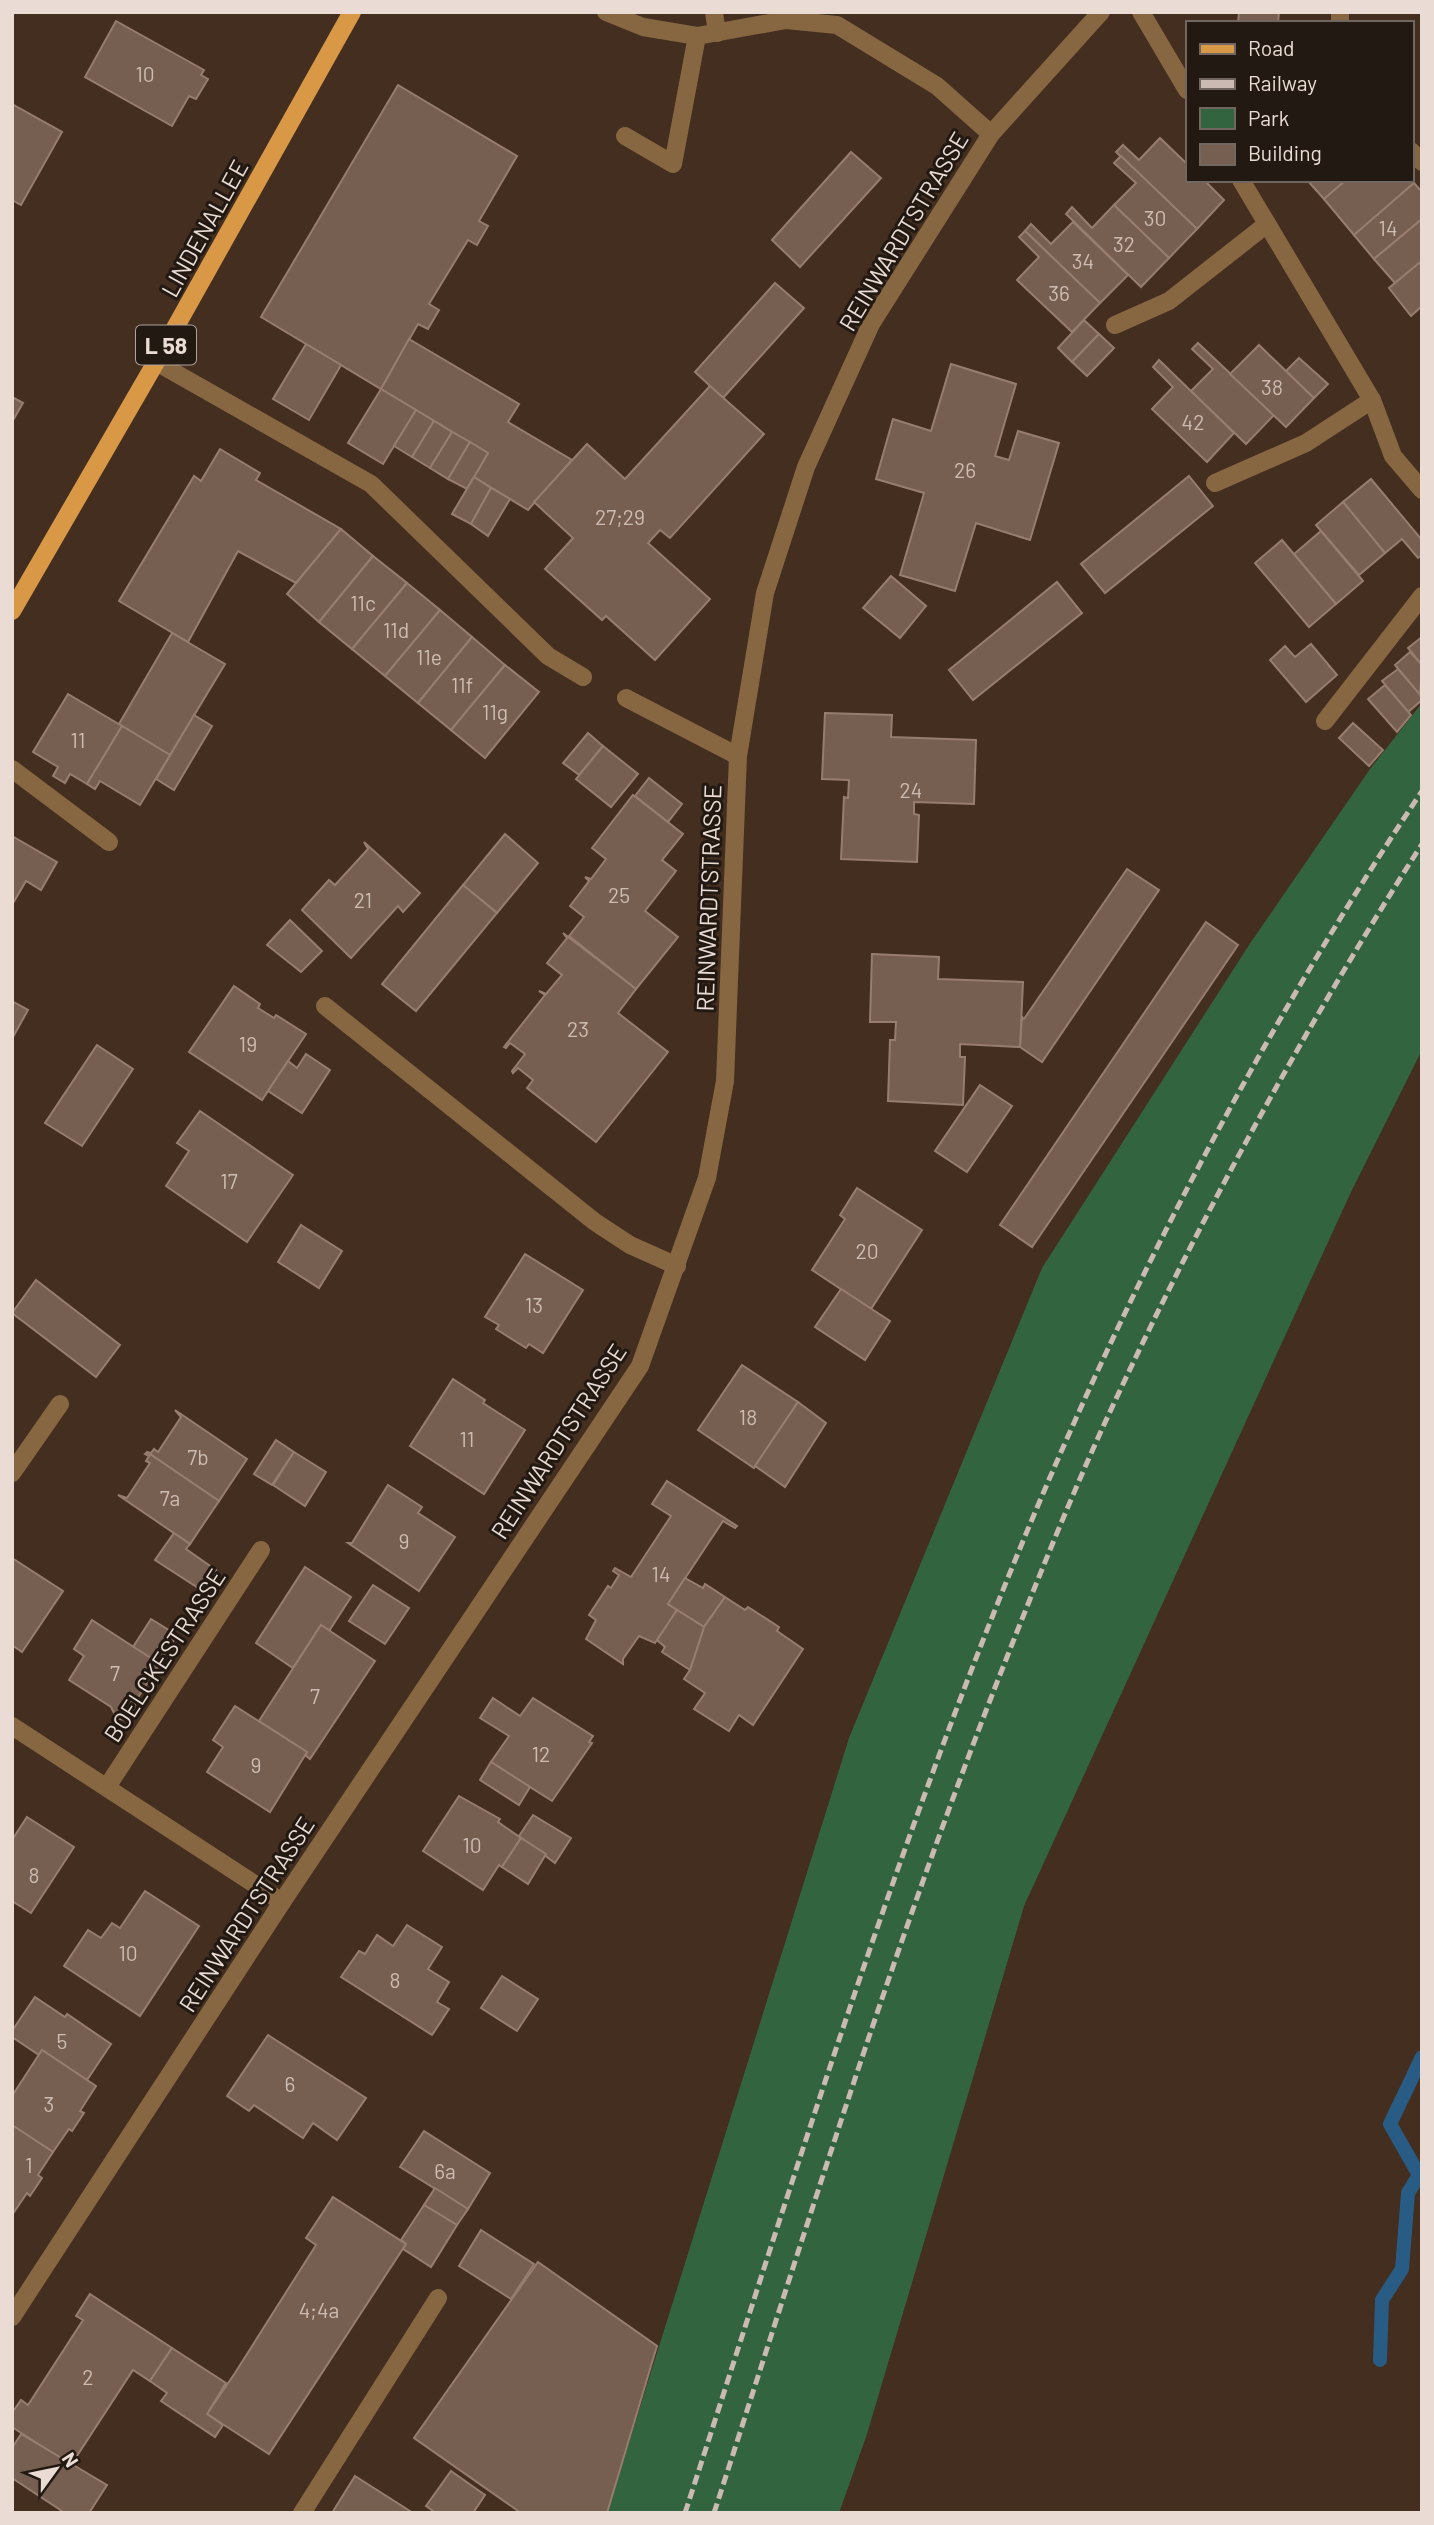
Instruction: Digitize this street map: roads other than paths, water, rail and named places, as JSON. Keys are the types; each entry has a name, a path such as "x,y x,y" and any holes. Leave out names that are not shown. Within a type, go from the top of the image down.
{"main road":[{"name":"LINDENALLEE","path":"12,611 156,362 352,12"}],"street":[{"name":"REINWARDTSTRASSE","path":"606,12 643,27 697,36 786,20 837,26 937,86 991,134"},
{"path":"714,12 717,33"},
{"name":"REINWARDTSTRASSE","path":"12,2317 282,1902 640,1366 707,1178 725,1081 737,756 765,593 806,467 871,324 991,134 1101,12"},
{"path":"1141,12 1186,88"},
{"path":"625,136 673,164 697,36"},
{"path":"1242,182 1372,400 1393,456 1422,490"},
{"path":"1115,325 1169,301 1267,224"},
{"path":"156,362 371,484 548,656 583,677"},
{"path":"1215,483 1306,443 1372,400"},
{"path":"1325,721 1422,596"},
{"path":"626,698 737,756"},
{"path":"12,769 108,842"},
{"path":"326,1006 595,1222 630,1245 677,1266"},
{"path":"12,1473 60,1404"},
{"name":"BOELCKESTRASSE","path":"107,1787 261,1550"},
{"path":"12,1726 282,1902"},
{"path":"302,2513 438,2298"}],"waterway":[{"path":"1380,2360 1382,2300 1402,2269 1408,2193 1419,2175 1390,2124 1422,2057"}],"railway":[{"path":"685,2513 882,1913 969,1675 1058,1458 1150,1261 1200,1164 1306,975 1422,791"},
{"path":"714,2513 818,2190 927,1869 966,1762 1065,1514 1102,1429 1212,1205 1334,986 1422,844"}]}
